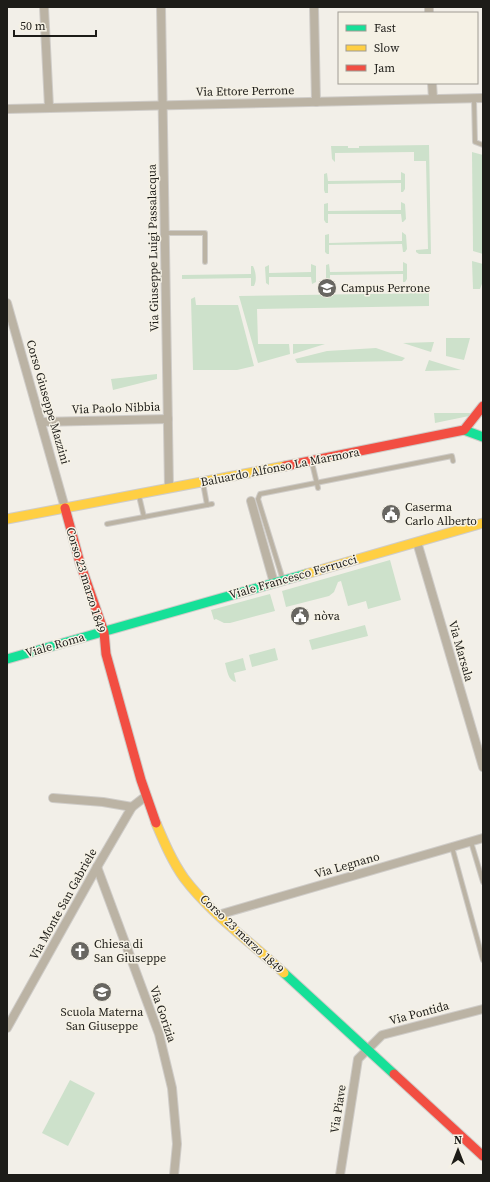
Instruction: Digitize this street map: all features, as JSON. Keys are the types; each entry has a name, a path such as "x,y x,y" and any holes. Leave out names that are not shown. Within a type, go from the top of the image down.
{"street":[{"path":"44,7 49,107"},
{"name":"Via Giuseppe Luigi Passalacqua","path":"161,7 169,488"},
{"path":"314,7 316,102"},
{"path":"432,84 433,99"},
{"name":"Via Ettore Perrone","path":"7,109 483,98"},
{"name":"Corso Giuseppe Mazzini","path":"7,303 65,508"},
{"path":"483,406 464,430 483,437"},
{"name":"Via Paolo Nibbia","path":"41,422 168,419"},
{"name":"Baluardo Alfonso La Marmora","path":"7,520 464,430"},
{"path":"251,501 278,581"},
{"name":"Corso 23 marzo 1849","path":"65,508 80,563 104,632 106,654 146,796 160,834 175,864 194,890 218,915 243,935 483,1156"},
{"name":"Viale Francesco Ferrucci","path":"104,632 483,523"},
{"name":"Via Marsala","path":"417,542 483,767"},
{"name":"Viale Roma","path":"7,659 104,632"},
{"name":"Via Monte San Gabriele","path":"7,1028 132,807 146,796"},
{"path":"53,798 103,802 132,807"},
{"name":"Via Legnano","path":"218,915 483,838"},
{"name":"Via Gorizia","path":"97,867 159,1034 169,1072 172,1088 177,1144 174,1175"},
{"name":"Via Pontida","path":"367,1050 382,1035 483,1009"},
{"name":"Via Piave","path":"340,1175 358,1059 367,1050"}],"lane":[{"path":"474,99 475,142 483,145"},
{"path":"164,233 205,233 205,262"},
{"path":"278,581 258,499 260,494 452,456 453,461"},
{"path":"312,461 318,488"},
{"path":"203,482 207,505"},
{"path":"138,494 144,517"},
{"path":"107,524 212,504"},
{"path":"471,842 483,882"},
{"path":"452,848 483,960"}],"green space":[{"path":"429,145 431,254 419,254 416,250 428,249 426,161 414,161 414,152 335,153 335,162 332,159 331,146 348,146 348,148 359,148 359,146"},
{"path":"472,152 483,155 483,254 473,251"},
{"path":"401,172 405,174 405,189 403,192 401,192 401,183 328,184 328,193 325,193 324,190 324,174 327,173 328,181 401,180"},
{"path":"401,202 405,204 406,219 403,222 401,214 328,214 328,223 324,220 324,204 328,203 328,211 401,210"},
{"path":"402,232 406,235 407,249 405,252 403,252 402,244 329,245 329,254 325,252 325,235 329,234 329,243 402,241"},
{"path":"472,261 483,264 483,281 480,289 473,289"},
{"path":"403,262 407,264 407,279 405,282 403,282 403,274 330,275 330,284 326,281 326,265 329,264 330,272 403,271"},
{"path":"311,264 316,266 316,282 312,284 311,277 269,277 269,285 266,283 265,267 269,265 269,273 311,272"},
{"path":"251,266 253,266 255,273 256,281 254,286 251,286 251,278 182,279 182,275 251,274"},
{"path":"429,293 429,306 257,309 258,344 289,344 290,354 258,363 239,296"},
{"path":"195,297 196,305 238,305 254,366 237,370 193,370 191,299"},
{"path":"446,338 470,338 464,360 446,356"},
{"path":"434,342 431,352 403,343"},
{"path":"293,344 325,344 293,354"},
{"path":"376,348 405,358 402,361 297,363 295,359 327,351"},
{"path":"429,360 461,370 425,371"},
{"path":"157,374 157,379 113,390 111,379"},
{"path":"434,413 470,413 469,416 435,423"},
{"path":"390,560 401,600 368,609 366,601 348,606 341,581 338,582 334,592 329,596 286,607 282,591"},
{"path":"270,594 275,611 230,623 224,623 216,619 214,620 211,610"},
{"path":"365,625 368,636 312,650 309,640"},
{"path":"275,648 278,660 252,667 249,655"},
{"path":"243,658 246,670 234,673 236,682 233,681 228,675 225,663"},
{"path":"70,1080 95,1093 68,1146 42,1133"}],"traffic: fast":[{"path":"464,430 483,437"},
{"path":"7,659 306,574"},
{"path":"284,973 394,1074"}],"traffic: slow":[{"path":"7,519 285,466"},
{"path":"306,574 483,523"},
{"path":"156,823 165,844 184,878 206,904 284,973"}],"traffic: jam":[{"path":"285,466 464,430 483,406"},
{"path":"65,508 80,563 104,632 106,654 141,780 156,823"},
{"path":"394,1074 483,1156"}],"place":[{"name":"Campus Perrone","path":"327,288"},
{"name":"Caserma Carlo Alberto","path":"391,514"},
{"name":"nòva","path":"300,616"},
{"name":"Chiesa di San Giuseppe","path":"80,951"},
{"name":"Scuola Materna San Giuseppe","path":"102,992"}]}
